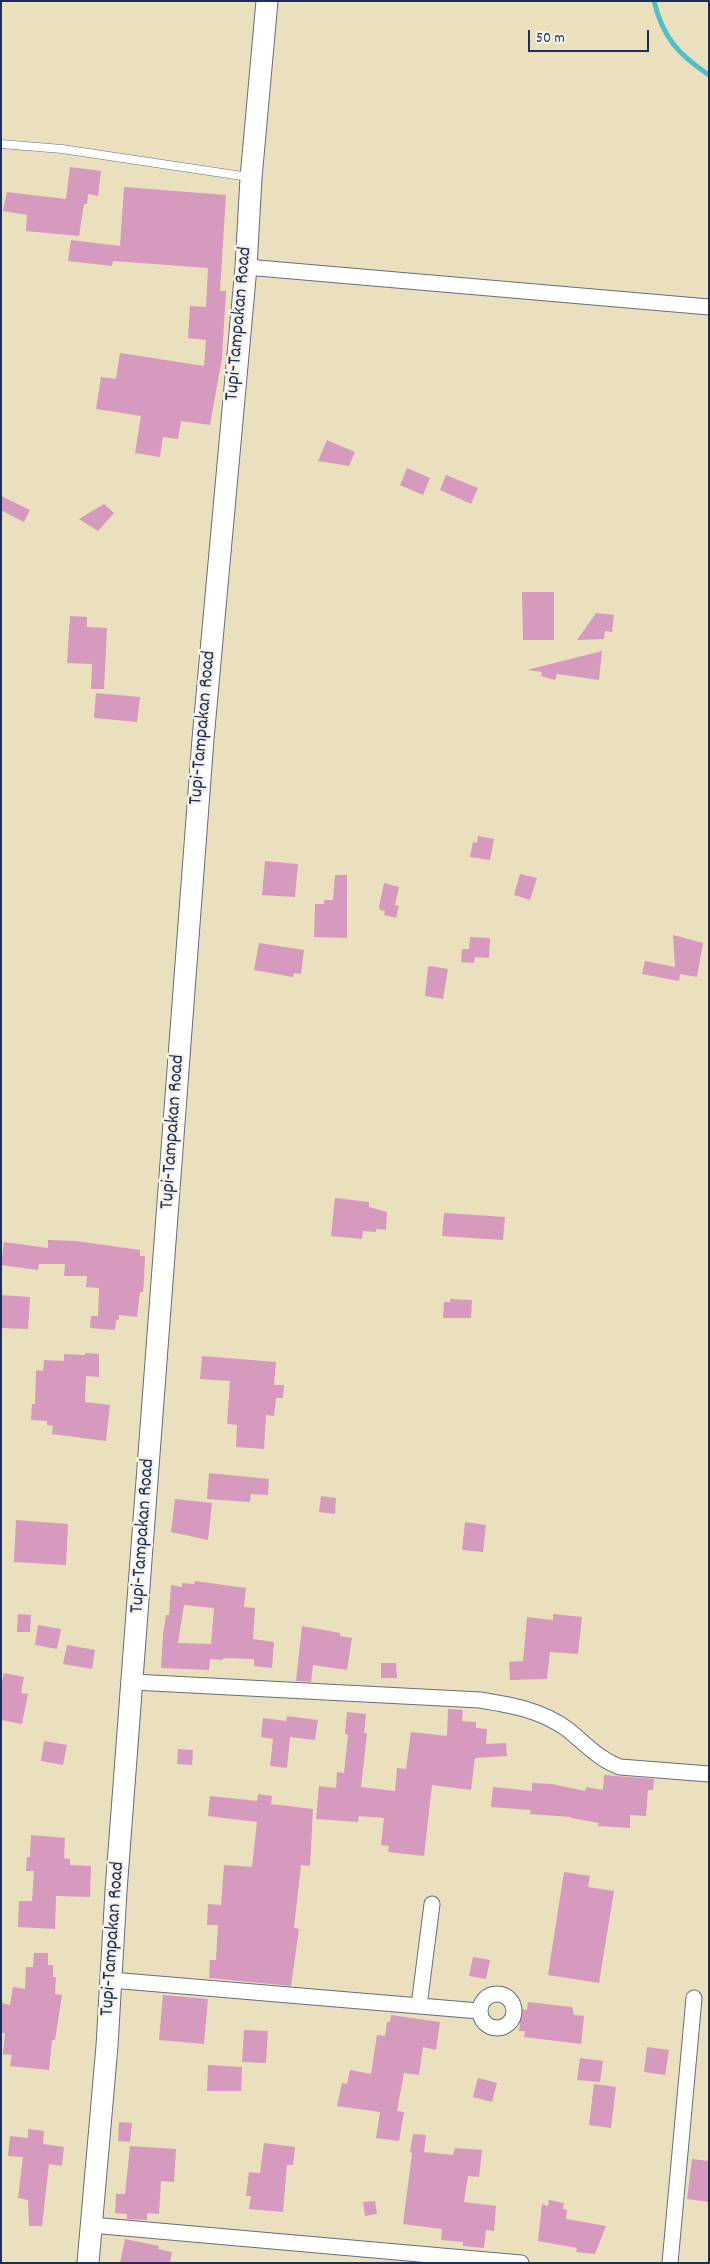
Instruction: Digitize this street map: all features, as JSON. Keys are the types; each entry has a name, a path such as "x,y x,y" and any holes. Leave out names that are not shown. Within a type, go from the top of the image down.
{"main road":[{"name":"Tupi-Tampakan Road","path":"88,2263 112,1980 203,738 246,267 251,178 267,1"}],"street":[{"path":"246,267 709,307"},
{"path":"133,1682 489,1701 535,1711 552,1719 580,1739 594,1753 608,1763 620,1767 709,1774"},
{"path":"419,2006 432,1904"},
{"path":"112,1980 479,2011"},
{"path":"670,2263 694,1998"},
{"path":"92,2225 522,2263"}],"lane":[{"path":"1,144 62,149 251,178"}],"building":[{"path":"70,167 101,171 98,196 88,194 87,204 84,204 79,236 26,231 27,215 3,211 7,192 66,199"},
{"path":"124,187 226,195 220,291 226,291 222,358 210,425 181,421 178,439 163,437 160,457 135,453 141,416 96,409 101,377 116,379 120,353 204,366 206,340 188,338 190,306 206,307 208,268 113,261 112,266 68,261 71,240 120,246"},
{"path":"327,440 355,452 349,466 318,461"},
{"path":"407,468 430,478 423,495 400,485"},
{"path":"446,475 478,488 471,504 440,490"},
{"path":"1,496 30,510 24,522 1,510"},
{"path":"104,504 114,513 98,531 79,519"},
{"path":"522,592 554,592 554,640 523,640"},
{"path":"596,613 614,615 612,632 605,631 604,639 577,640"},
{"path":"70,616 87,617 87,627 107,628 104,689 91,689 92,664 67,663"},
{"path":"602,651 599,680 557,674 555,680 541,676 542,672 527,670"},
{"path":"96,693 140,697 137,722 94,718"},
{"path":"478,836 494,839 490,860 470,857 473,842 477,843"},
{"path":"265,861 298,864 295,897 262,895"},
{"path":"520,874 537,878 530,900 514,895"},
{"path":"335,875 347,875 347,938 314,937 315,904 324,904 324,900 333,900"},
{"path":"384,883 399,887 395,905 399,906 396,918 384,915 385,911 380,910"},
{"path":"673,935 703,943 697,977 680,974 679,981 642,974 645,961 675,967"},
{"path":"470,937 490,938 489,958 475,957 474,963 461,962 462,949 469,949"},
{"path":"259,943 304,950 301,974 294,973 293,977 254,970"},
{"path":"428,967 448,969 443,999 425,996"},
{"path":"335,1198 369,1202 369,1207 387,1212 386,1230 376,1229 376,1232 363,1231 362,1239 331,1236"},
{"path":"444,1213 505,1217 503,1240 442,1236"},
{"path":"48,1240 76,1241 140,1250 140,1256 145,1256 144,1280 143,1292 140,1292 137,1317 119,1315 119,1320 116,1320 115,1330 90,1328 91,1316 98,1316 99,1288 86,1287 87,1276 64,1276 65,1264 39,1264 38,1270 1,1265 4,1242 48,1248"},
{"path":"1,1295 30,1297 28,1329 1,1328"},
{"path":"450,1299 472,1300 471,1318 443,1318 444,1302 450,1302"},
{"path":"85,1353 99,1354 99,1377 86,1376 85,1402 110,1405 106,1441 52,1434 53,1426 47,1425 47,1421 31,1420 32,1404 35,1404 36,1370 43,1371 44,1360 64,1361 64,1354 85,1355"},
{"path":"202,1356 276,1362 274,1385 284,1385 283,1398 276,1398 274,1416 266,1415 264,1449 236,1447 237,1425 227,1424 230,1381 200,1379"},
{"path":"209,1473 269,1479 268,1495 251,1494 250,1502 207,1499"},
{"path":"321,1496 336,1498 335,1514 319,1512"},
{"path":"175,1499 212,1503 208,1540 171,1532"},
{"path":"16,1520 68,1524 66,1565 14,1562"},
{"path":"465,1522 486,1525 483,1552 462,1550"},
{"path":"195,1581 246,1588 244,1607 255,1608 253,1639 274,1642 272,1668 254,1666 254,1659 223,1658 223,1660 210,1659 209,1670 161,1668 163,1635 166,1615 169,1615 171,1585 182,1587 182,1583 194,1584","holes":["184,1605 214,1608 211,1644 178,1643"]},
{"path":"18,1614 31,1615 30,1632 17,1632"},
{"path":"553,1614 582,1617 578,1654 550,1652 547,1679 510,1680 509,1662 523,1661 527,1617 553,1620"},
{"path":"38,1625 61,1629 57,1649 35,1645"},
{"path":"302,1626 340,1633 340,1636 352,1638 347,1670 313,1665 311,1682 296,1681"},
{"path":"67,1645 95,1650 92,1669 63,1664"},
{"path":"381,1663 396,1663 397,1678 381,1678"},
{"path":"4,1673 24,1677 21,1693 28,1694 22,1724 1,1720 1,1686"},
{"path":"448,1709 463,1710 462,1721 476,1722 476,1728 487,1729 486,1744 506,1743 507,1756 475,1758 471,1790 432,1785 424,1856 388,1852 389,1846 381,1845 384,1818 359,1816 358,1822 316,1819 319,1786 336,1788 337,1772 344,1773 348,1735 345,1734 347,1712 366,1714 364,1733 367,1733 361,1787 395,1791 397,1768 406,1769 411,1732 447,1736"},
{"path":"287,1716 318,1720 315,1740 290,1737 287,1768 270,1766 273,1739 261,1737 263,1718 286,1721"},
{"path":"44,1741 67,1745 63,1765 41,1761"},
{"path":"178,1749 193,1750 192,1765 177,1764"},
{"path":"604,1775 654,1779 653,1790 648,1790 646,1816 630,1815 630,1828 598,1826 599,1823 571,1817 530,1814 531,1810 491,1807 493,1787 532,1791 532,1783 552,1784 585,1791 586,1787 603,1790"},
{"path":"258,1794 272,1796 271,1804 313,1809 310,1866 301,1865 294,1928 299,1929 291,1986 209,1978 210,1960 216,1960 218,1925 207,1925 208,1904 221,1905 224,1865 252,1867 257,1822 208,1816 210,1796 257,1801"},
{"path":"31,1835 65,1838 64,1858 70,1859 70,1865 91,1866 90,1897 56,1896 55,1929 18,1927 19,1901 32,1901 34,1871 26,1871 27,1857 30,1857"},
{"path":"564,1872 590,1876 588,1887 614,1891 599,1983 548,1975"},
{"path":"34,1953 48,1953 48,1965 53,1965 53,1977 56,1977 55,1994 62,1995 55,2040 52,2040 49,2070 10,2066 12,2055 3,2054 5,2033 1,2033 1,2003 10,2005 13,1987 25,1989 26,1967 33,1967"},
{"path":"473,1957 490,1960 486,1979 469,1976"},
{"path":"163,1995 208,1999 204,2044 159,2040"},
{"path":"528,2002 572,2007 574,2015 584,2016 581,2044 524,2037 525,2031 519,2031 522,2009 527,2010"},
{"path":"391,2015 440,2022 436,2050 423,2047 419,2075 404,2073 397,2111 404,2112 399,2141 376,2138 380,2112 337,2106 342,2083 347,2084 350,2070 371,2074 377,2035 385,2036 387,2022 390,2022"},
{"path":"244,2030 268,2031 266,2063 242,2062"},
{"path":"647,2047 669,2050 665,2075 644,2072"},
{"path":"580,2058 603,2061 600,2082 577,2080"},
{"path":"208,2065 242,2067 241,2091 207,2091"},
{"path":"478,2078 497,2083 492,2102 473,2097"},
{"path":"594,2084 616,2087 611,2128 589,2125"},
{"path":"119,2122 132,2123 130,2142 118,2141"},
{"path":"28,2129 44,2131 43,2144 64,2147 62,2166 49,2164 42,2226 29,2226 28,2200 18,2198 23,2157 8,2156 10,2136 28,2138"},
{"path":"413,2134 426,2135 424,2152 453,2155 455,2148 482,2150 479,2177 468,2176 464,2202 496,2206 494,2231 486,2230 484,2248 463,2246 463,2242 441,2240 442,2229 403,2224"},
{"path":"264,2143 295,2147 293,2165 287,2165 283,2212 249,2209 251,2196 246,2196 249,2172 260,2173"},
{"path":"130,2146 176,2149 174,2182 161,2181 159,2214 147,2213 147,2220 127,2219 127,2214 115,2213 116,2194 125,2194"},
{"path":"692,2159 709,2161 709,2202 687,2199"},
{"path":"549,2200 564,2203 563,2209 567,2210 566,2219 606,2226 595,2254 576,2252 577,2248 538,2241 542,2204 548,2206"},
{"path":"375,2201 377,2214 365,2216 363,2202"},
{"path":"125,2239 159,2246 158,2249 172,2252 170,2263 120,2263"}],"waterway":[{"path":"654,1 662,25 673,44 689,60 709,75"}]}
